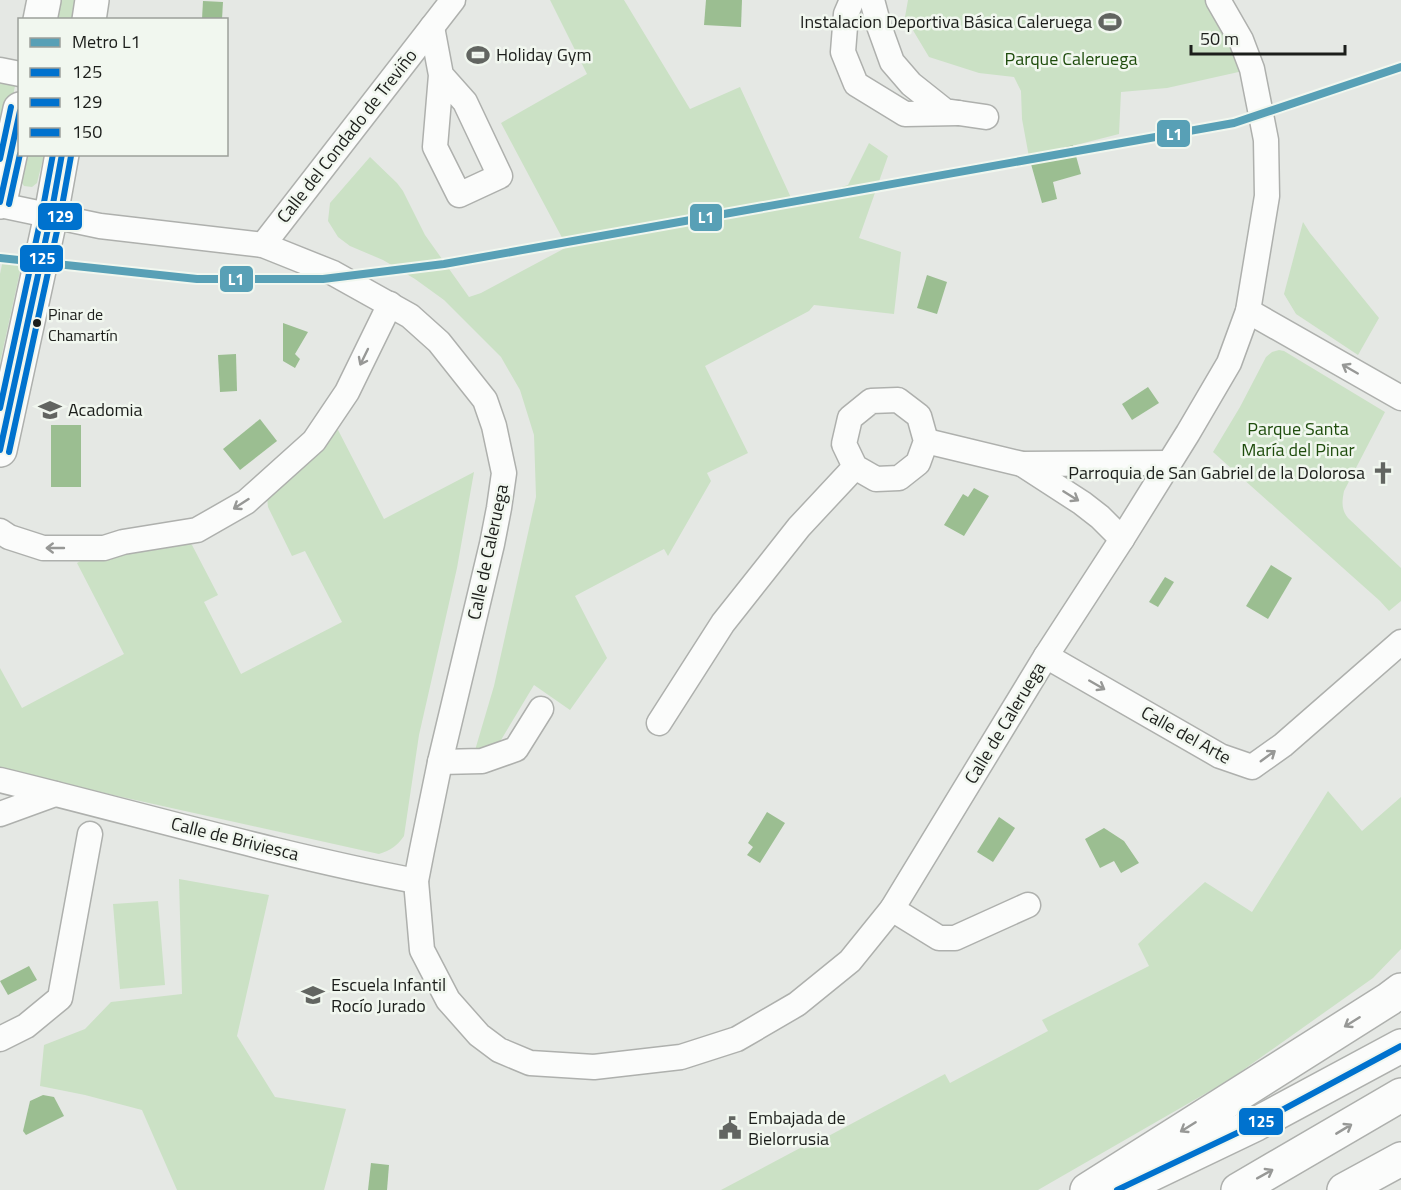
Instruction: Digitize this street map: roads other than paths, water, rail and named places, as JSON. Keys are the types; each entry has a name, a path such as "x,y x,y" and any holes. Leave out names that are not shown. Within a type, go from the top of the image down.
{"main road":[{"path":"40,18 45,0"},
{"path":"88,18 92,0"},
{"path":"0,204 18,118"},
{"path":"0,450 62,156"},
{"path":"1087,1190 1401,990"},
{"path":"1117,1190 1256,1124 1401,1046"},
{"path":"1238,1190 1401,1095"},
{"path":"1344,1190 1401,1159"}],"street":[{"path":"852,0 846,14 843,52 856,84 904,114 958,113"},
{"path":"872,0 892,62 911,84 945,111 986,117"},
{"name":"Calle de Caleruega","path":"0,204 100,226 263,245 333,273 390,304 410,316 439,342 485,400 494,426 504,473 487,566 440,762 422,850 417,881 422,950 448,1000 478,1035 499,1050 530,1063 594,1067 681,1057 737,1039 797,1004 850,961 892,909 1046,656 1169,463 1228,363 1248,311 1267,196 1266,140 1252,69 1241,40 1218,0"},
{"name":"Calle del Condado de Treviño","path":"263,245 452,1"},
{"name":"Calle del Condado de Treviño","path":"432,27 441,75"},
{"path":"0,70 18,74"},
{"path":"0,531 9,537 42,548 104,548 123,542 196,530 236,508 254,495 314,441 347,392 390,304"},
{"path":"1248,311 1401,398"},
{"path":"897,400 919,416 926,441 918,464 899,478 876,479 855,467 844,444 850,418 871,401 897,400"},
{"path":"926,441 1023,464 1169,463"},
{"path":"1023,464 1082,503 1122,539"},
{"path":"659,723 723,623 799,527 855,467"},
{"name":"Calle del Arte","path":"1046,656 1220,756 1252,767 1283,745 1401,642"},
{"path":"440,762 482,761 516,748 541,709"},
{"name":"Calle de Briviesca","path":"0,780 224,838 417,881"},
{"path":"0,814 55,794"},
{"path":"0,1039 26,1026 60,998 90,834"},
{"path":"892,909 939,938 956,938 1028,905"}],"metro line":[{"name":"L1","path":"0,258 197,279 323,279 444,264 1234,123 1401,67"}],"place":[{"name":"Instalacion Deportiva Básica Caleruega","path":"1110,22"},
{"name":"Holiday Gym","path":"478,55"},
{"name":"Pinar de Chamartín","path":"37,323"},
{"name":"Acadomia","path":"50,410"},
{"name":"Parroquia de San Gabriel de la Dolorosa","path":"1383,473"},
{"name":"Escuela Infantil Rocío Jurado","path":"313,995"},
{"name":"Embajada de Bielorrusia","path":"730,1128"}],"park label":[{"name":"Parque Caleruega","path":"1071,59"},
{"name":"Parque Santa María del Pinar","path":"1298,439"}]}
